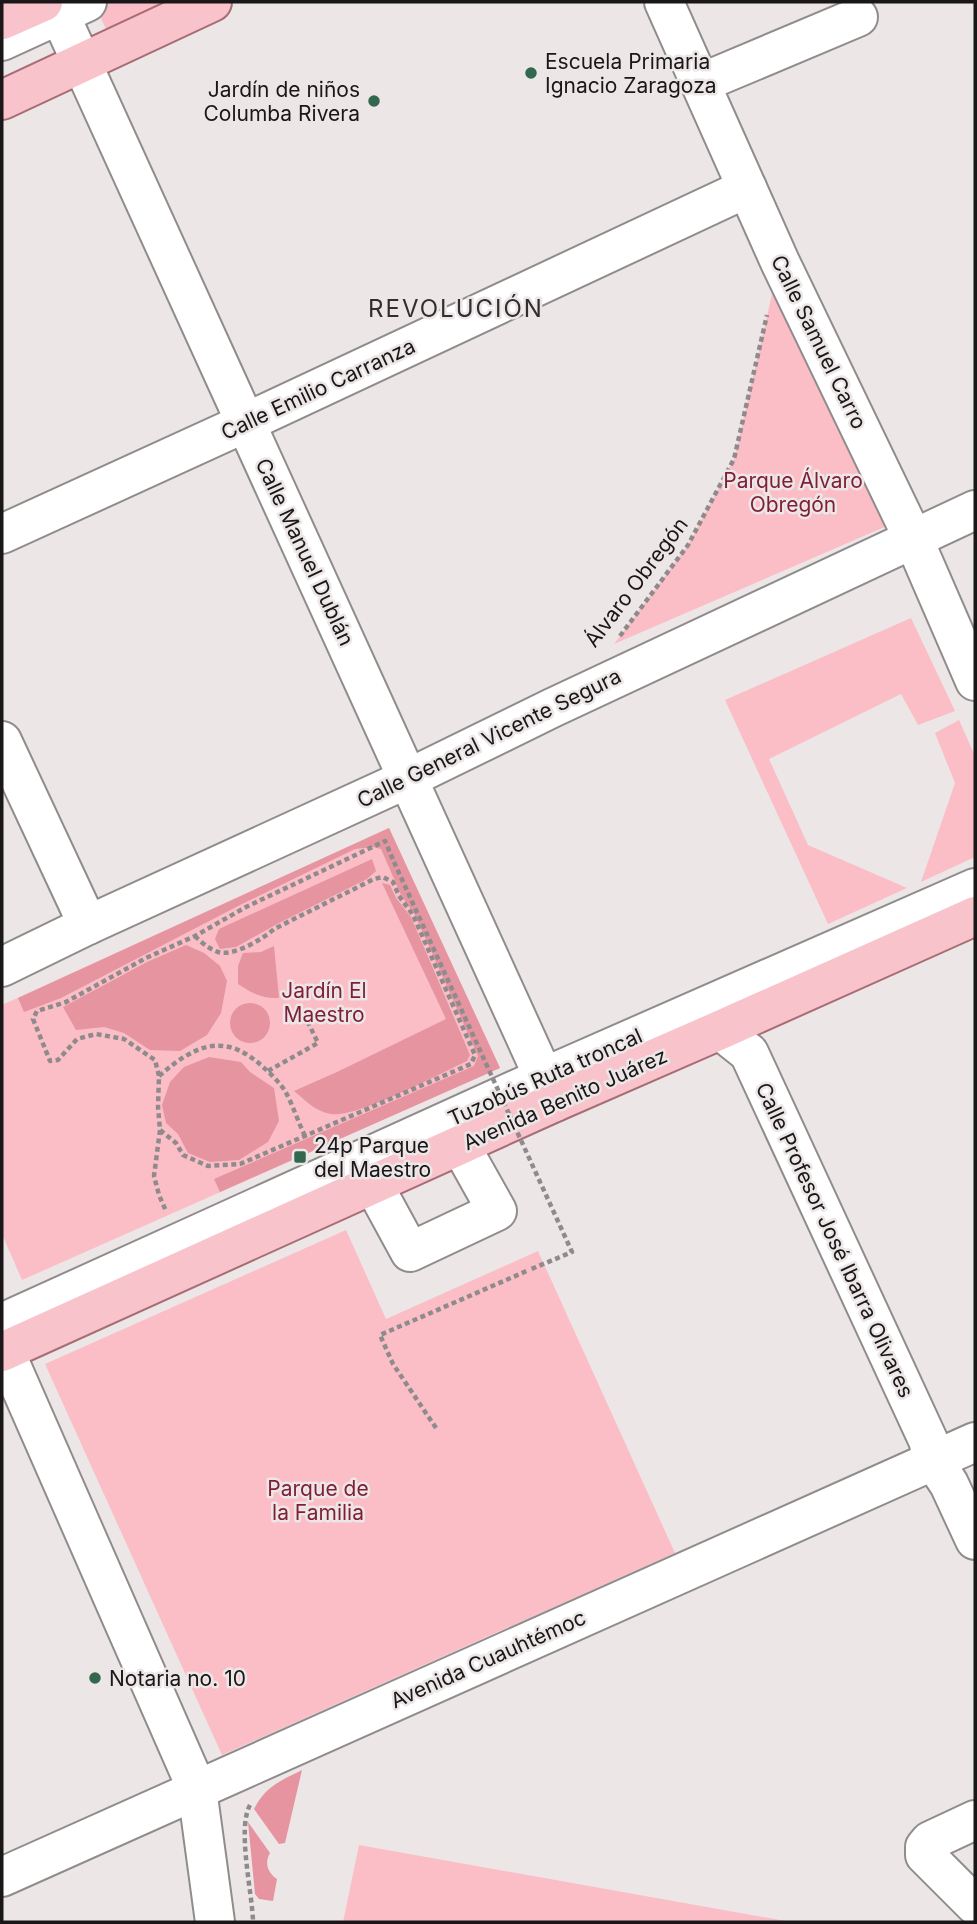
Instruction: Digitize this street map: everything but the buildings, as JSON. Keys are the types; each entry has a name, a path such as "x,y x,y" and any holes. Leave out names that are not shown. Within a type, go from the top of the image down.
{"main road":[{"path":"2,100 212,2"},
{"path":"2,20 61,5"},
{"name":"Avenida Benito Juárez","path":"2,1343 460,1145 549,1089 720,1030 975,916"}],"street":[{"name":"Calle Samuel Carro","path":"664,2 786,274 913,538 975,681"},
{"name":"Calle Manuel Dublán","path":"61,5 82,62 549,1089"},
{"path":"2,41 61,5"},
{"path":"701,83 858,17"},
{"name":"Calle Emilio Carranza","path":"2,534 747,188"},
{"name":"Calle General Vicente Segura","path":"2,967 975,510"},
{"path":"2,741 88,925"},
{"name":"Tuzobús Ruta troncal","path":"2,1343 975,888"},
{"name":"Calle Profesor José Ibarra Olivares","path":"720,1030 748,1053 928,1440 933,1460 950,1483 975,1540"},
{"path":"373,1184 410,1252 497,1211 460,1145"},
{"path":"2,1343 197,1789 215,1922"},
{"name":"Avenida Cuauhtémoc","path":"2,1877 975,1442"},
{"path":"975,1820 930,1841 925,1847 925,1855 975,1905"}],"path":[{"name":"Álvaro Obregón","path":"618,640 688,545 734,459 768,314"},
{"path":"170,1218 159,1195 155,1176 160,1130 159,1076 155,1060 124,1039 96,1034 76,1039 58,1060 50,1061 33,1019 37,1011 66,1002 246,907 385,841 572,1252 380,1335 393,1364 436,1428"},
{"path":"160,1130 176,1143 183,1155 208,1166 240,1164 471,1064 475,1055 413,915 399,897 393,882 383,877 274,929 236,951 220,953 195,936"},
{"path":"268,1071 318,1043 304,1014"},
{"path":"159,1076 177,1060 203,1048 222,1044 250,1055 285,1091 305,1136"},
{"path":"253,1799 245,1813 244,1829 253,1922"}],"green space":[{"path":"110,2 172,2 107,31 96,8"},
{"name":"Parque Álvaro Obregón","path":"773,290 887,526 614,644 688,545 734,459"},
{"path":"911,618 955,711 918,725 901,694 769,759 808,845 907,888 828,924 725,700"},
{"path":"959,720 975,756 975,857 921,882 955,783 935,733"},
{"name":"Jardín El Maestro","path":"389,828 500,1068 22,1280 2,1234 2,1005"},
{"name":"Parque de la Familia","path":"346,1230 386,1319 538,1251 675,1553 222,1755 45,1364"},
{"path":"359,1845 791,1922 343,1922"}],"shaded area":[{"path":"389,828 500,1068 220,1192 214,1179 474,1066 478,1056 415,915 401,895 381,849 373,847 355,849 61,998 24,1012 18,998"},
{"path":"372,859 376,871 367,879 236,947 220,949 215,939 219,929"},
{"path":"382,883 390,885 396,898 411,917 470,1055 467,1061 379,1102 343,1113 326,1113 294,1091 446,1019"},
{"path":"186,945 204,953 220,966 227,981 221,1013 207,1035 180,1051 150,1050 124,1033 104,1027 76,1030 63,1007 147,962"},
{"path":"274,946 279,998 267,998 238,984 238,966 243,953 261,952"},
{"path":"250,1003 264,1009 270,1023 264,1037 250,1043 236,1037 230,1023 236,1009"},
{"path":"209,1057 241,1062 250,1072 274,1088 279,1121 268,1142 239,1160 210,1162 188,1153 178,1134 166,1123 162,1105 170,1082 184,1067"},
{"path":"302,1770 285,1843 279,1844 254,1809 269,1789"},
{"path":"248,1822 270,1853 268,1868 277,1879 273,1901 259,1899 255,1894"}],"place":[{"name":"Escuela Primaria Ignacio Zaragoza","path":"531,73"},
{"name":"Jardín de niños Columba Rivera","path":"374,101"},
{"name":"24p Parque del Maestro","path":"300,1157"},
{"name":"Notaria no. 10","path":"95,1678"}],"district":[{"name":"REVOLUCIÓN","path":"456,308"}]}
